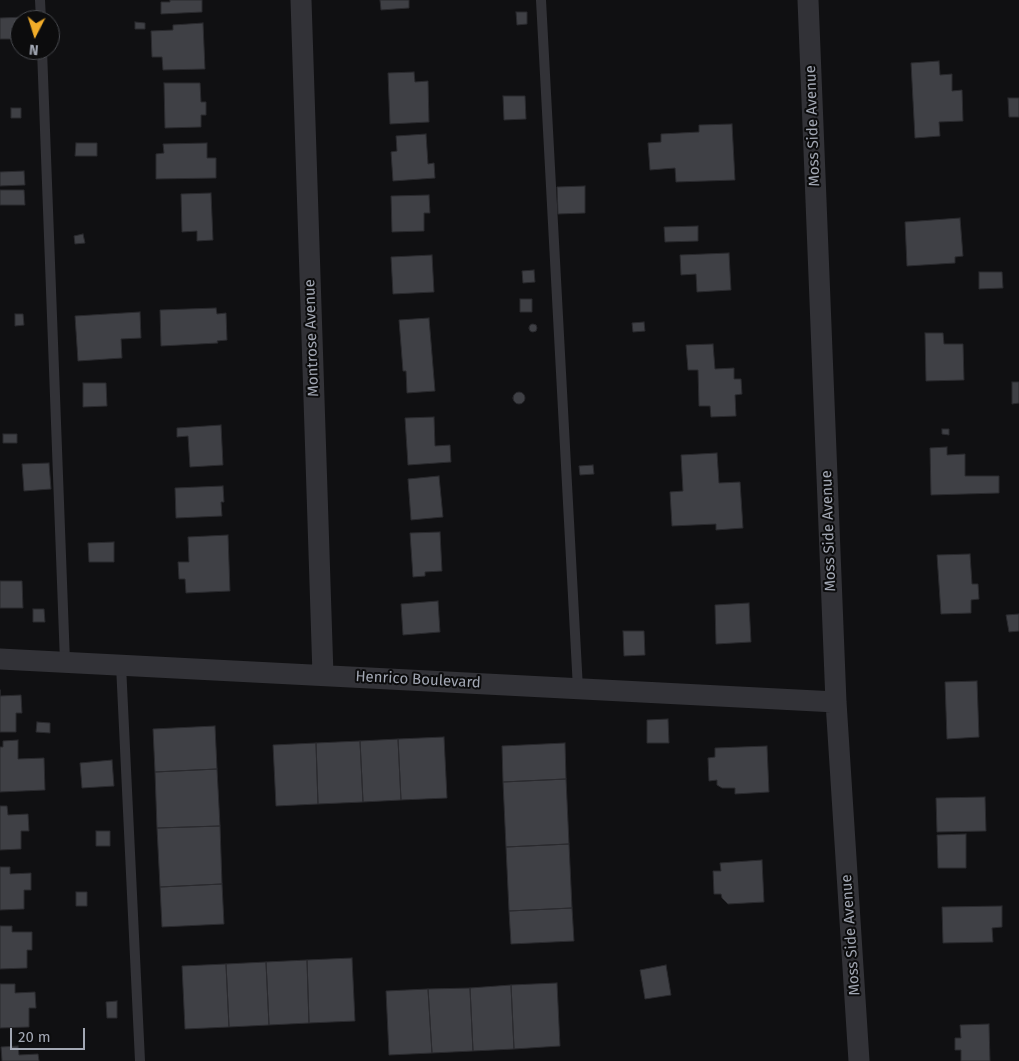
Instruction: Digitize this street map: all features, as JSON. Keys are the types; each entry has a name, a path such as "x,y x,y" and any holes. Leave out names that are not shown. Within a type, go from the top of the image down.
{"street":[{"name":"Montrose Avenue","path":"301,0 322,675"},
{"name":"Moss Side Avenue","path":"808,0 836,702 859,1061"},
{"name":"Henrico Boulevard","path":"0,659 836,702"}],"lane":[{"path":"541,0 578,689"},
{"path":"42,60 65,662"},
{"path":"121,665 140,1061"}],"building":[{"path":"170,0 202,0 202,12 161,14 161,2 170,2"},
{"path":"380,0 409,0 409,8 381,10"},
{"path":"516,12 527,12 527,24 517,25"},
{"path":"0,18 10,18 10,39 0,39"},
{"path":"135,22 145,23 145,29 135,29"},
{"path":"203,23 205,69 163,70 162,57 152,57 151,31 173,30 173,25"},
{"path":"939,61 940,75 952,74 952,91 962,90 963,121 939,122 940,136 915,138 911,63"},
{"path":"414,72 415,82 428,81 429,122 390,124 388,73"},
{"path":"164,83 200,83 201,102 206,102 206,115 201,115 201,127 165,128"},
{"path":"503,96 525,96 526,119 504,120"},
{"path":"1008,98 1019,98 1019,117 1009,117"},
{"path":"11,108 21,108 21,118 11,118"},
{"path":"732,124 735,180 676,182 675,168 650,170 648,143 661,142 661,134 699,132 699,125"},
{"path":"426,134 428,164 434,163 435,178 393,181 391,152 397,151 396,136"},
{"path":"76,143 97,143 97,156 75,156"},
{"path":"207,143 207,158 216,158 216,178 156,179 156,154 164,153 163,144"},
{"path":"24,171 25,185 0,186 0,172"},
{"path":"585,186 585,213 558,214 557,187"},
{"path":"0,190 24,190 25,205 0,205"},
{"path":"211,193 213,240 197,241 197,231 182,232 181,194"},
{"path":"429,195 430,213 424,213 424,231 392,232 391,196"},
{"path":"960,218 963,256 955,257 955,263 907,266 905,222"},
{"path":"698,226 698,241 665,242 664,227"},
{"path":"83,234 85,243 75,244 74,236"},
{"path":"729,253 731,290 697,292 696,274 681,275 680,255"},
{"path":"432,255 434,292 393,294 391,257"},
{"path":"534,270 535,282 523,283 522,271"},
{"path":"979,272 1002,272 1003,288 979,289"},
{"path":"520,299 532,299 532,312 520,312"},
{"path":"216,308 217,314 226,313 227,340 217,341 218,343 161,346 160,310"},
{"path":"140,312 141,338 121,339 122,358 78,361 75,316"},
{"path":"15,314 23,314 24,325 15,326"},
{"path":"429,318 435,391 407,393 406,371 403,371 399,320"},
{"path":"644,322 645,331 633,332 632,323"},
{"path":"533,324 537,328 533,332 529,328"},
{"path":"925,333 943,333 944,344 963,344 964,380 926,381"},
{"path":"713,344 715,369 734,368 734,379 741,379 742,394 735,395 736,416 711,417 710,406 699,406 698,370 688,370 686,345"},
{"path":"1012,382 1019,382 1019,403 1012,404"},
{"path":"83,383 106,383 107,406 83,407"},
{"path":"517,392 521,392 525,398 521,404 517,404 513,400 513,396"},
{"path":"434,417 435,446 450,445 451,462 408,465 405,418"},
{"path":"221,425 223,465 190,467 188,436 177,437 177,428"},
{"path":"942,429 949,429 949,435 942,434"},
{"path":"3,434 17,434 17,443 3,443"},
{"path":"947,447 947,455 965,454 965,476 999,476 999,493 931,495 930,448"},
{"path":"717,453 719,483 740,482 743,528 716,530 716,524 672,526 670,492 683,491 681,455"},
{"path":"49,463 51,489 24,491 22,464"},
{"path":"593,465 594,474 580,475 579,466"},
{"path":"439,476 443,517 411,520 408,479"},
{"path":"223,486 224,502 221,502 222,516 176,518 175,488"},
{"path":"440,532 442,571 425,572 425,576 413,577 410,533"},
{"path":"228,535 230,591 186,593 185,579 179,579 178,562 189,562 188,537"},
{"path":"114,542 114,562 89,562 88,543"},
{"path":"970,554 972,584 978,584 979,599 971,600 971,613 941,614 937,555"},
{"path":"0,581 22,581 23,608 0,608"},
{"path":"438,601 440,632 403,635 401,604"},
{"path":"749,603 751,642 716,644 715,605"},
{"path":"33,609 44,609 45,622 33,622"},
{"path":"1019,614 1019,631 1009,632 1006,615"},
{"path":"623,631 644,631 645,655 624,656"},
{"path":"977,681 979,737 947,739 945,682"},
{"path":"21,695 22,713 16,713 16,732 0,732 0,696"},
{"path":"668,719 669,743 647,743 647,720"},
{"path":"37,722 50,723 50,733 36,732"},
{"path":"215,726 217,769 155,772 153,729"},
{"path":"444,737 447,798 401,800 398,739"},
{"path":"398,739 401,800 363,802 360,741"},
{"path":"18,740 18,759 44,758 45,790 0,792 0,747 3,747 3,741"},
{"path":"360,741 363,802 318,804 316,743"},
{"path":"316,743 318,804 276,806 273,745"},
{"path":"565,743 566,779 503,782 502,746"},
{"path":"767,746 769,792 735,794 735,788 722,788 717,785 717,780 709,781 708,758 715,757 715,748"},
{"path":"112,760 114,786 82,788 80,763"},
{"path":"217,769 220,826 157,828 155,772"},
{"path":"566,779 569,844 506,847 503,782"},
{"path":"985,797 986,831 937,832 936,798"},
{"path":"0,806 7,806 8,815 28,814 29,831 21,831 21,849 0,850"},
{"path":"220,826 222,884 160,887 157,828"},
{"path":"96,831 110,831 110,846 96,846"},
{"path":"966,834 966,868 938,868 937,835"},
{"path":"569,844 572,908 509,911 506,847"},
{"path":"762,860 764,902 728,904 721,894 714,894 713,871 721,871 720,863"},
{"path":"0,867 10,867 10,874 31,873 31,890 24,890 24,909 0,910"},
{"path":"222,884 224,924 162,927 160,887"},
{"path":"76,892 87,892 87,906 76,906"},
{"path":"1002,906 1002,927 992,928 993,942 943,943 942,907"},
{"path":"572,908 574,941 511,944 509,911"},
{"path":"0,926 12,926 12,932 32,932 32,950 27,950 27,968 0,969"},
{"path":"352,958 355,1021 309,1023 307,960"},
{"path":"307,960 309,1023 269,1025 266,962"},
{"path":"266,962 269,1025 229,1027 226,964"},
{"path":"226,964 229,1027 185,1029 182,966"},
{"path":"666,965 671,995 645,999 640,970"},
{"path":"557,983 560,1046 514,1049 511,985"},
{"path":"0,984 15,984 15,993 35,992 36,1008 29,1008 29,1027 0,1028"},
{"path":"511,985 514,1049 473,1051 470,988"},
{"path":"470,988 473,1051 432,1053 428,989"},
{"path":"428,989 432,1053 389,1055 386,991"},
{"path":"117,1001 117,1018 107,1018 106,1002"},
{"path":"989,1024 990,1061 961,1061 961,1050 955,1050 955,1038 961,1038 960,1025"},
{"path":"18,1046 19,1055 38,1054 39,1061 2,1061 1,1047"}]}
